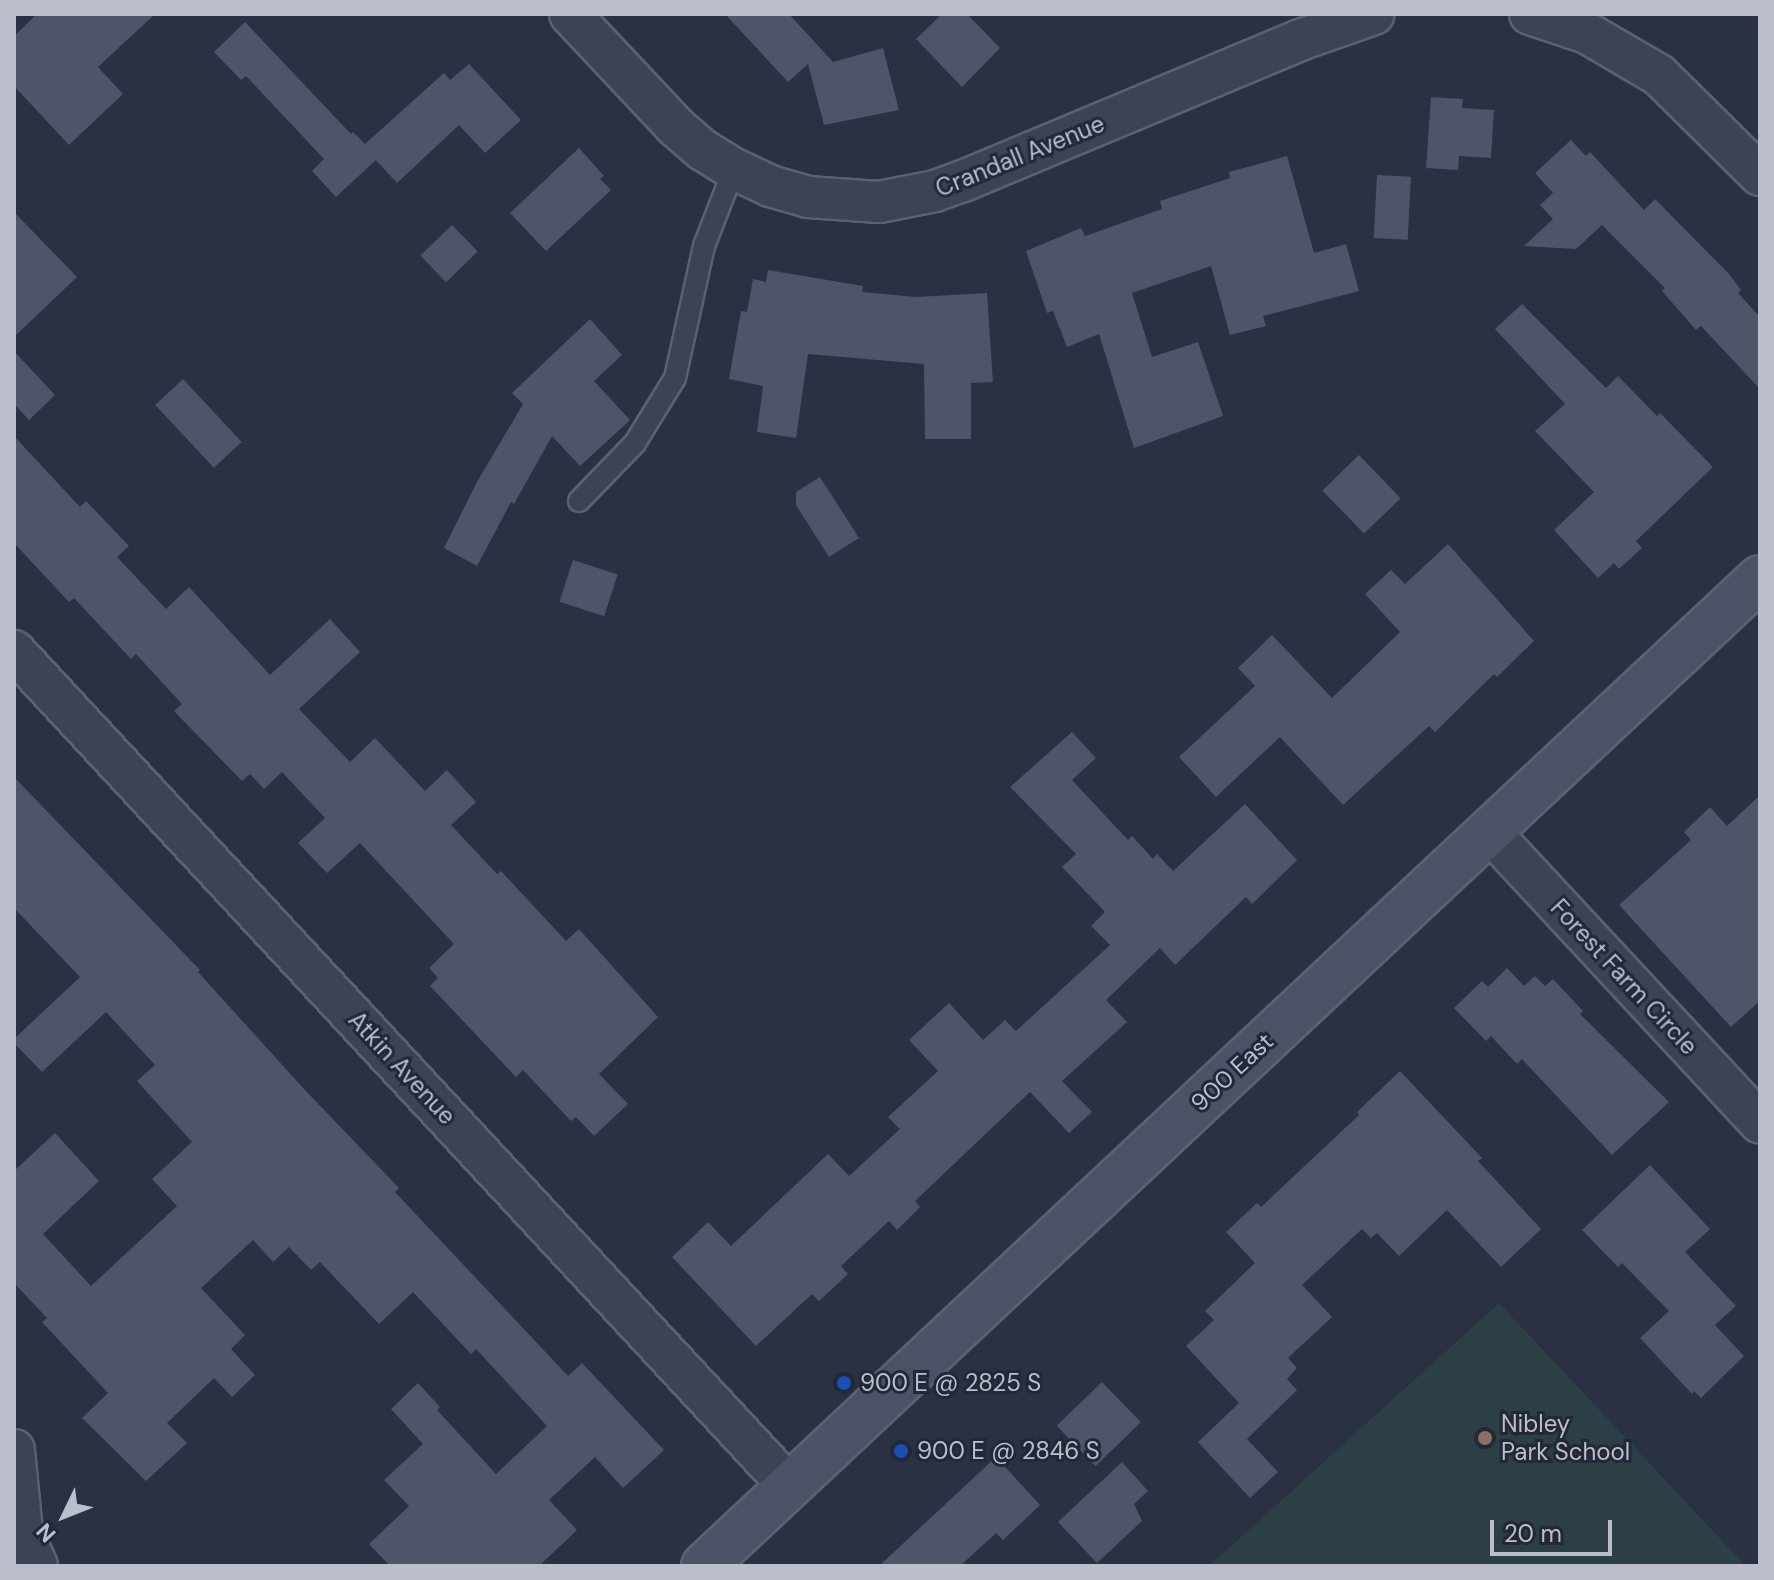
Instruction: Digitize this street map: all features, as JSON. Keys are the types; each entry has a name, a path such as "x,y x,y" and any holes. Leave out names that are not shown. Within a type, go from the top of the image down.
{"street":[{"name":"Crandall Avenue","path":"570,14 675,126 703,150 770,186 843,202 879,202 935,191 1300,40 1374,14"},
{"path":"1551,17 1612,46 1659,75 1760,175"},
{"name":"900 East","path":"704,1566 1760,578"},
{"name":"Atkin Avenue","path":"14,651 789,1486"},
{"name":"Forest Farm Circle","path":"1489,831 1760,1123"},
{"path":"14,1450 22,1532 37,1566"}],"lane":[{"path":"579,501 635,443 675,378 704,246 734,169"}],"shaded area":[{"name":"Nibley Park School","path":"1499,1303 1746,1566 1209,1566"}],"building":[{"path":"37,14 155,14 98,67 123,94 69,145 14,86 14,36"},
{"path":"725,14 789,14 833,62 883,48 899,110 824,125 808,64 788,82"},
{"path":"942,14 967,14 1000,48 962,87 916,39"},
{"path":"245,22 351,134 353,132 365,144 444,73 450,80 469,64 521,120 485,153 459,125 397,183 376,160 336,197 312,171 324,159 246,76 241,80 214,52"},
{"path":"1431,97 1463,99 1462,108 1494,110 1491,158 1459,156 1458,170 1426,168"},
{"path":"1571,140 1586,156 1590,152 1644,210 1655,199 1729,274 1741,290 1738,293 1760,317 1760,389 1701,326 1696,330 1662,291 1665,288 1602,225 1576,249 1524,246 1553,219 1540,205 1553,193 1535,173"},
{"path":"579,148 604,176 600,179 611,190 546,251 510,213"},
{"path":"1287,156 1314,253 1346,244 1359,291 1263,316 1266,326 1230,335 1211,266 1132,293 1152,357 1198,342 1223,416 1134,448 1099,334 1067,347 1053,311 1047,313 1026,251 1081,228 1085,236 1162,209 1160,201 1230,178 1229,172"},
{"path":"1377,175 1411,177 1408,240 1374,238"},
{"path":"14,212 77,277 14,337"},
{"path":"452,225 478,252 446,282 420,256"},
{"path":"768,270 863,286 862,292 916,297 987,293 993,382 971,383 971,439 925,439 924,364 808,354 796,438 757,432 763,386 729,379 741,311 747,312 753,279 766,282"},
{"path":"1522,304 1606,388 1618,376 1713,467 1636,541 1642,548 1619,569 1614,563 1598,578 1554,530 1594,492 1535,431 1565,404 1495,329"},
{"path":"590,319 622,355 594,381 630,420 580,466 552,436 514,504 511,502 477,566 444,548 477,482 523,404 512,393"},
{"path":"14,351 55,395 29,420 14,404"},
{"path":"183,379 242,442 214,468 155,405"},
{"path":"14,436 80,507 86,501 129,546 117,557 166,609 189,587 270,675 330,619 360,652 299,709 350,762 375,738 425,791 447,770 476,802 451,825 497,874 501,871 566,941 579,929 658,1017 599,1074 628,1104 594,1136 576,1117 571,1121 523,1070 516,1077 430,986 438,978 429,968 454,944 360,843 327,873 298,843 325,818 282,772 264,789 250,774 242,781 174,711 182,704 136,654 131,659 74,598 69,602 14,543"},
{"path":"1359,455 1401,498 1364,534 1322,490"},
{"path":"820,477 859,538 829,557 796,505 796,492"},
{"path":"1448,544 1534,641 1497,677 1494,674 1435,732 1429,726 1343,805 1280,737 1216,797 1179,757 1255,686 1238,668 1272,635 1332,698 1400,632 1365,594 1391,570 1405,584"},
{"path":"573,560 618,575 604,616 559,602"},
{"path":"1072,732 1096,758 1072,780 1128,840 1132,836 1153,859 1157,854 1173,871 1245,804 1297,860 1252,904 1246,897 1175,965 1160,948 1106,1000 1127,1022 1062,1081 1092,1112 1069,1133 1030,1092 915,1201 920,1207 897,1230 889,1221 841,1266 848,1274 819,1301 812,1294 756,1346 672,1257 708,1222 731,1246 828,1154 849,1176 900,1129 888,1117 938,1071 909,1040 949,1003 983,1040 1005,1020 1016,1031 1110,945 1091,926 1105,912 1062,867 1076,854 1010,787"},
{"path":"14,777 200,970 198,972 304,1089 399,1188 395,1192 568,1376 582,1363 664,1450 623,1488 595,1457 549,1500 577,1530 539,1566 390,1566 369,1544 409,1506 384,1480 423,1444 391,1409 418,1383 440,1407 437,1410 496,1474 547,1426 476,1349 471,1354 413,1292 379,1324 320,1262 311,1270 289,1247 273,1262 253,1240 201,1288 245,1335 231,1349 255,1375 232,1397 214,1378 167,1423 187,1443 146,1481 82,1418 108,1393 42,1322 47,1318 14,1283 14,1171 55,1133 99,1181 43,1234 91,1286 177,1206 152,1179 192,1142 137,1081 155,1065 106,1012 42,1072 14,1043 14,1039 80,977 14,908"},
{"path":"1760,795 1760,1001 1731,1027 1619,905 1691,840 1684,832 1710,807 1727,826"},
{"path":"1507,968 1524,986 1535,976 1545,986 1553,979 1583,1011 1580,1014 1669,1102 1612,1155 1522,1059 1517,1064 1491,1036 1486,1041 1454,1008 1482,981 1488,987"},
{"path":"1400,1071 1482,1158 1478,1161 1541,1229 1501,1267 1447,1210 1399,1256 1377,1233 1371,1238 1362,1229 1302,1285 1332,1317 1288,1358 1297,1368 1287,1379 1297,1390 1247,1439 1278,1472 1250,1498 1198,1442 1239,1403 1186,1346 1214,1320 1205,1311 1255,1263 1226,1232 1257,1203 1261,1207 1359,1115 1357,1112"},
{"path":"1650,1165 1710,1229 1685,1252 1736,1306 1715,1325 1744,1356 1701,1398 1694,1391 1692,1394 1640,1338 1669,1311 1622,1263 1618,1267 1582,1230"},
{"path":"1102,1382 1141,1422 1096,1466 1057,1426"},
{"path":"996,1457 1040,1505 1003,1540 996,1533 960,1566 879,1566"},
{"path":"1122,1462 1148,1491 1134,1504 1142,1521 1097,1563 1058,1522"}],"place":[{"name":"900 E @ 2825 S","path":"844,1383"},
{"name":"Nibley Park School","path":"1485,1438"},
{"name":"900 E @ 2846 S","path":"901,1451"}]}
